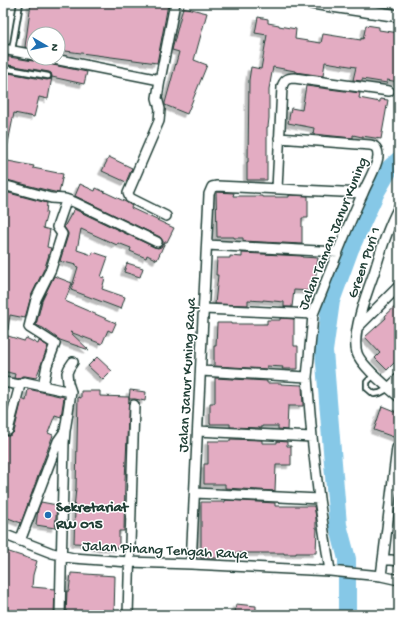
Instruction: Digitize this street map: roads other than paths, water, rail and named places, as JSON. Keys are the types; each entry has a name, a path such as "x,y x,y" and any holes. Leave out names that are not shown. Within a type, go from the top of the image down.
{"street":[{"path":"166,216 130,198 128,193 159,121 160,109 157,98 175,3"},
{"path":"312,3 399,16"},
{"path":"8,50 26,53"},
{"path":"66,61 160,80"},
{"path":"362,193 277,189 283,82 286,79 294,78 390,91"},
{"name":"Jalan Taman Janur Kuning","path":"279,138 370,145 375,146 378,154 377,161 362,193 313,314 307,377 319,500 333,571"},
{"path":"3,185 51,198 66,199 157,242"},
{"name":"Jalan Janur Kuning Raya","path":"191,564 209,194 212,187 217,186 277,189"},
{"path":"42,386 47,365 55,344 29,327 36,299 51,268 62,234 57,227 66,199"},
{"name":"Green Puri 1","path":"399,207 387,233 362,307 357,328 355,346 359,359 374,375 399,397"},
{"path":"207,245 338,252"},
{"path":"357,328 399,286"},
{"path":"204,309 313,314"},
{"path":"60,615 65,431 71,392 67,373 68,368 73,362"},
{"path":"201,371 307,377"},
{"path":"389,388 399,378"},
{"path":"3,382 20,385 24,382 71,392"},
{"path":"8,430 20,385"},
{"path":"128,615 134,405"},
{"path":"20,541 58,441 65,431"},
{"path":"198,431 312,437"},
{"path":"381,576 398,448"},
{"path":"194,493 319,500"},
{"name":"Jalan Pinang Tengah Raya","path":"3,534 62,556 73,558 333,571 381,576 399,580"},
{"path":"383,559 399,561"}],"lane":[{"path":"8,50 20,3"},
{"path":"3,68 48,76"},
{"path":"374,375 367,382 367,388 374,394 380,394 389,388"}],"waterway":[{"path":"347,615 347,559 338,525 324,351 331,301 350,249 376,192 390,168 399,160"}],"place":[{"name":"Sekretariat RW 015","path":"48,515"}]}
